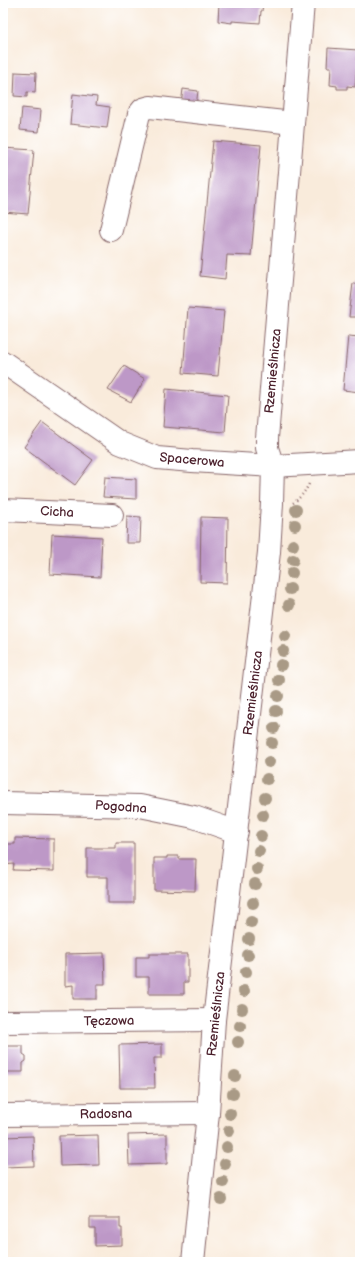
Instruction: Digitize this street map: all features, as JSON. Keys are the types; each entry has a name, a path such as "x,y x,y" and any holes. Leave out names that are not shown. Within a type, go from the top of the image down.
{"street":[{"name":"Rzemieślnicza","path":"193,1262 208,1113 214,1020 269,552 273,466 267,438 302,3"},
{"path":"111,230 139,114 143,109 150,107 293,123"},
{"name":"Spacerowa","path":"3,362 120,443 157,458 273,466 360,461"},
{"name":"Cicha","path":"3,510 112,515"},
{"name":"Pogodna","path":"3,803 140,806 194,817 237,832"},
{"name":"Tęczowa","path":"3,1022 214,1020"},
{"name":"Radosna","path":"3,1115 208,1113"}],"building":[{"path":"219,3 263,3 260,23 232,21 232,23 218,21"},
{"path":"328,48 358,50 355,87 347,86 347,89 337,89 337,86 330,85 331,67 327,67"},
{"path":"15,72 36,73 35,93 27,92 27,97 14,96"},
{"path":"183,89 198,91 196,106 181,105"},
{"path":"73,94 97,97 96,105 110,107 107,128 70,124"},
{"path":"22,108 41,110 39,132 20,130"},
{"path":"213,141 261,145 251,256 227,255 225,279 200,276"},
{"path":"3,148 34,150 28,214 3,212"},
{"path":"353,283 360,284 360,317 349,317"},
{"path":"188,308 224,311 218,376 183,373"},
{"path":"348,336 360,337 360,392 343,390"},
{"path":"124,366 145,379 131,402 108,390"},
{"path":"166,389 228,395 225,432 163,427"},
{"path":"42,422 93,460 75,485 24,447"},
{"path":"105,477 136,479 136,499 103,497"},
{"path":"127,516 141,517 140,543 126,543"},
{"path":"201,517 228,518 227,583 200,582"},
{"path":"52,534 102,537 100,577 50,574"},
{"path":"15,838 54,839 54,871 13,870 14,864 3,865 3,844 15,844"},
{"path":"116,843 134,843 134,903 108,903 108,877 87,877 87,848 116,848"},
{"path":"167,856 179,856 179,859 196,859 195,891 154,890 154,858 167,858"},
{"path":"104,953 105,984 97,984 97,999 73,999 73,985 65,986 65,954"},
{"path":"149,954 188,954 188,982 184,982 184,994 149,994 149,977 136,977 136,957 149,957"},
{"path":"162,1044 162,1058 154,1058 155,1088 120,1088 119,1045"},
{"path":"3,1046 23,1046 23,1054 26,1056 26,1061 23,1063 23,1072 3,1072"},
{"path":"167,1134 167,1164 129,1165 128,1135"},
{"path":"98,1135 99,1165 60,1166 59,1136"},
{"path":"33,1136 34,1166 3,1167 3,1137"},
{"path":"90,1218 120,1218 120,1228 122,1228 122,1245 95,1246 95,1228 90,1228"}]}
